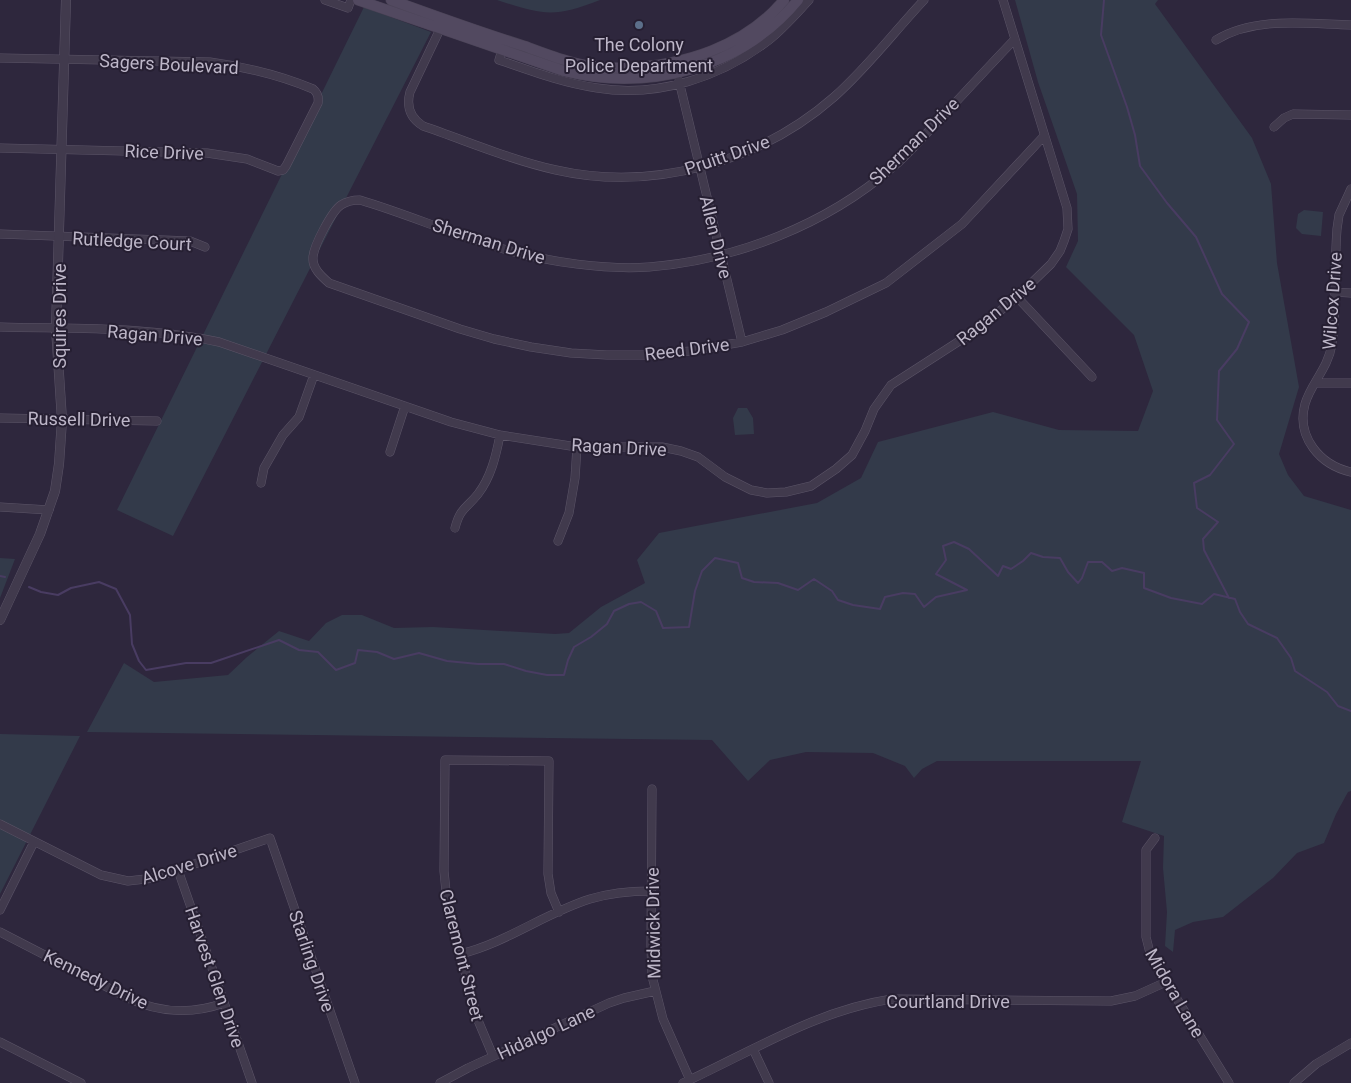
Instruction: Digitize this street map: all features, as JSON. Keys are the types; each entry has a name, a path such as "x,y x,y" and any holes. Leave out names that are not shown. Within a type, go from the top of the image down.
{"main road":[{"path":"358,0 575,63 612,68 647,67 676,62 704,54 737,39 760,23 784,0"},
{"path":"391,0 502,50 564,71 614,79 649,78 677,73 704,65 738,50 766,30 798,0"},
{"path":"676,62 677,73"}],"street":[{"name":"Squires Drive","path":"0,620 40,534 49,510 59,464 62,420 56,328 66,0"},
{"path":"325,0 348,8 351,0"},
{"path":"502,50 499,60 565,82 599,89 635,90 679,84 707,75 741,59 769,40 792,20 809,0"},
{"name":"Pruitt Drive","path":"443,24 407,100 411,115 416,121 423,126 519,160 556,170 620,177 657,175 700,168 770,141 792,129 846,86 924,0"},
{"name":"Ragan Drive","path":"0,327 162,332 189,335 219,342 451,422 500,435 576,446 662,447 698,457 725,477 751,490 767,493 786,492 811,486 829,475 852,455 874,409 891,385 978,329 1017,298 1052,264 1060,251 1068,229 1067,208 1003,0"},
{"path":"1216,40 1226,34 1257,26 1274,24 1351,25"},
{"name":"Sherman Drive","path":"323,232 333,214 341,205 350,201 360,200 506,250 559,261 600,266 647,267 683,263 721,254 767,241 799,227 833,210 862,190 911,150 1015,39"},
{"name":"Sagers Boulevard","path":"0,58 210,62 254,69 289,78 317,92 319,99 303,134"},
{"name":"Allen Drive","path":"677,73 742,342"},
{"path":"1274,127 1284,118 1293,114 1351,115"},
{"name":"Rice Drive","path":"0,148 207,153 247,160 278,171 283,170 286,166 303,134"},
{"name":"Reed Drive","path":"323,232 313,257 319,275 329,283 494,339 571,353 646,355 690,351 742,342 782,330 826,312 886,282 962,224 1044,136"},
{"name":"Wilcox Drive","path":"1351,189 1348,202 1339,215 1337,229 1331,349 1323,372 1305,404 1305,427 1312,447 1327,463 1341,470 1351,472"},
{"name":"Rutledge Court","path":"0,234 190,242 205,247"},
{"path":"1334,292 1351,293"},
{"path":"1017,298 1092,377"},
{"path":"261,483 264,468 283,435 299,416 314,375"},
{"path":"1316,382 1351,383"},
{"path":"390,452 405,406"},
{"name":"Russell Drive","path":"0,418 157,421"},
{"path":"454,528 458,515 478,494 488,479 500,435"},
{"path":"558,542 569,514 575,478 576,446"},
{"path":"0,507 49,510"},
{"name":"Claremont Street","path":"493,1056 476,1018 448,908 444,880 445,760 549,761 548,876 551,893 559,912"},
{"name":"Midwick Drive","path":"652,789 651,962 655,991 664,1023 686,1081"},
{"name":"Alcove Drive","path":"0,824 101,875 117,880 145,880 270,838"},
{"name":"Starling Drive","path":"270,838 355,1083"},
{"name":"Midora Lane","path":"1155,838 1146,850 1146,937 1151,957 1229,1083"},
{"path":"0,910 34,842"},
{"name":"Harvest Glen Drive","path":"178,870 252,1083"},
{"path":"460,954 480,948 559,912 601,896 621,892 651,892"},
{"name":"Kennedy Drive","path":"0,932 144,1005 165,1010 184,1011 205,1009 224,1003"},
{"name":"Courtland Drive","path":"686,1081 813,1021 864,1003 892,999 1110,1002 1135,996 1166,982"},
{"name":"Hidalgo Lane","path":"440,1083 493,1056 611,1002 655,991"},
{"path":"0,1042 81,1083"},
{"path":"1294,1083 1316,1064 1351,1043"},
{"path":"753,1050 769,1083"}],"shaded area":[{"path":"497,0 600,0 571,10 548,12 526,9"},
{"path":"1015,0 1158,0 1155,4 1252,138 1271,184 1277,263 1299,387 1279,454 1288,475 1304,496 1351,510 1351,791 1348,792 1336,814 1324,843 1297,853 1273,878 1223,917 1193,922 1175,930 1173,952 1165,946 1167,912 1163,868 1164,836 1122,822 1141,761 937,761 922,769 914,778 905,766 873,753 806,752 770,760 748,781 712,740 87,732 124,663 154,682 228,675 279,631 309,641 326,623 342,615 362,615 394,628 433,627 555,634 569,633 601,607 645,583 637,560 659,533 817,503 861,478 878,442 993,412 1059,430 1138,431 1153,391 1134,335 1066,267 1078,241 1077,194 1038,82"},
{"path":"364,7 431,32 173,536 117,510"},
{"path":"1304,210 1323,212 1321,236 1302,234 1296,228 1298,214"},
{"path":"738,408 747,408 753,418 754,434 735,435 733,418"},
{"path":"0,558 15,559 0,598"},
{"path":"0,734 80,736 0,894"}],"waterway":[{"path":"1104,0 1101,35 1127,107 1135,135 1140,166 1167,203 1196,237 1222,294 1249,322 1237,349 1219,371 1217,420 1234,444 1210,475 1194,483 1197,508 1218,522 1203,539 1204,550 1229,598"},
{"path":"29,587 41,592 58,595 71,588 99,582 116,589 130,615 132,644 139,661 146,670 186,663 211,663 279,640 299,650 318,652 336,670 355,663 358,650 377,652 394,659 419,653 447,661 504,664 547,675 564,675 574,647 591,637 607,624 614,611 629,604 641,602 656,611 663,628 689,627 695,591 702,571 715,558 738,563 742,578 754,582 778,583 798,590 814,579 832,591 838,600 853,605 880,609 885,597 903,593 915,594 924,607 936,597 967,590 936,574 946,560 943,546 954,542 969,549 998,576 1003,566 1011,569 1031,553 1043,557 1060,558 1068,572 1078,583 1088,562 1102,562 1112,571 1122,568 1144,573 1144,588 1171,598 1202,604 1214,594 1235,599 1240,612 1248,624 1277,638 1291,658 1295,671 1327,692 1338,706 1351,711"},
{"path":"0,576 5,577"}],"place":[{"name":"The Colony Police Department","path":"639,25"}]}
